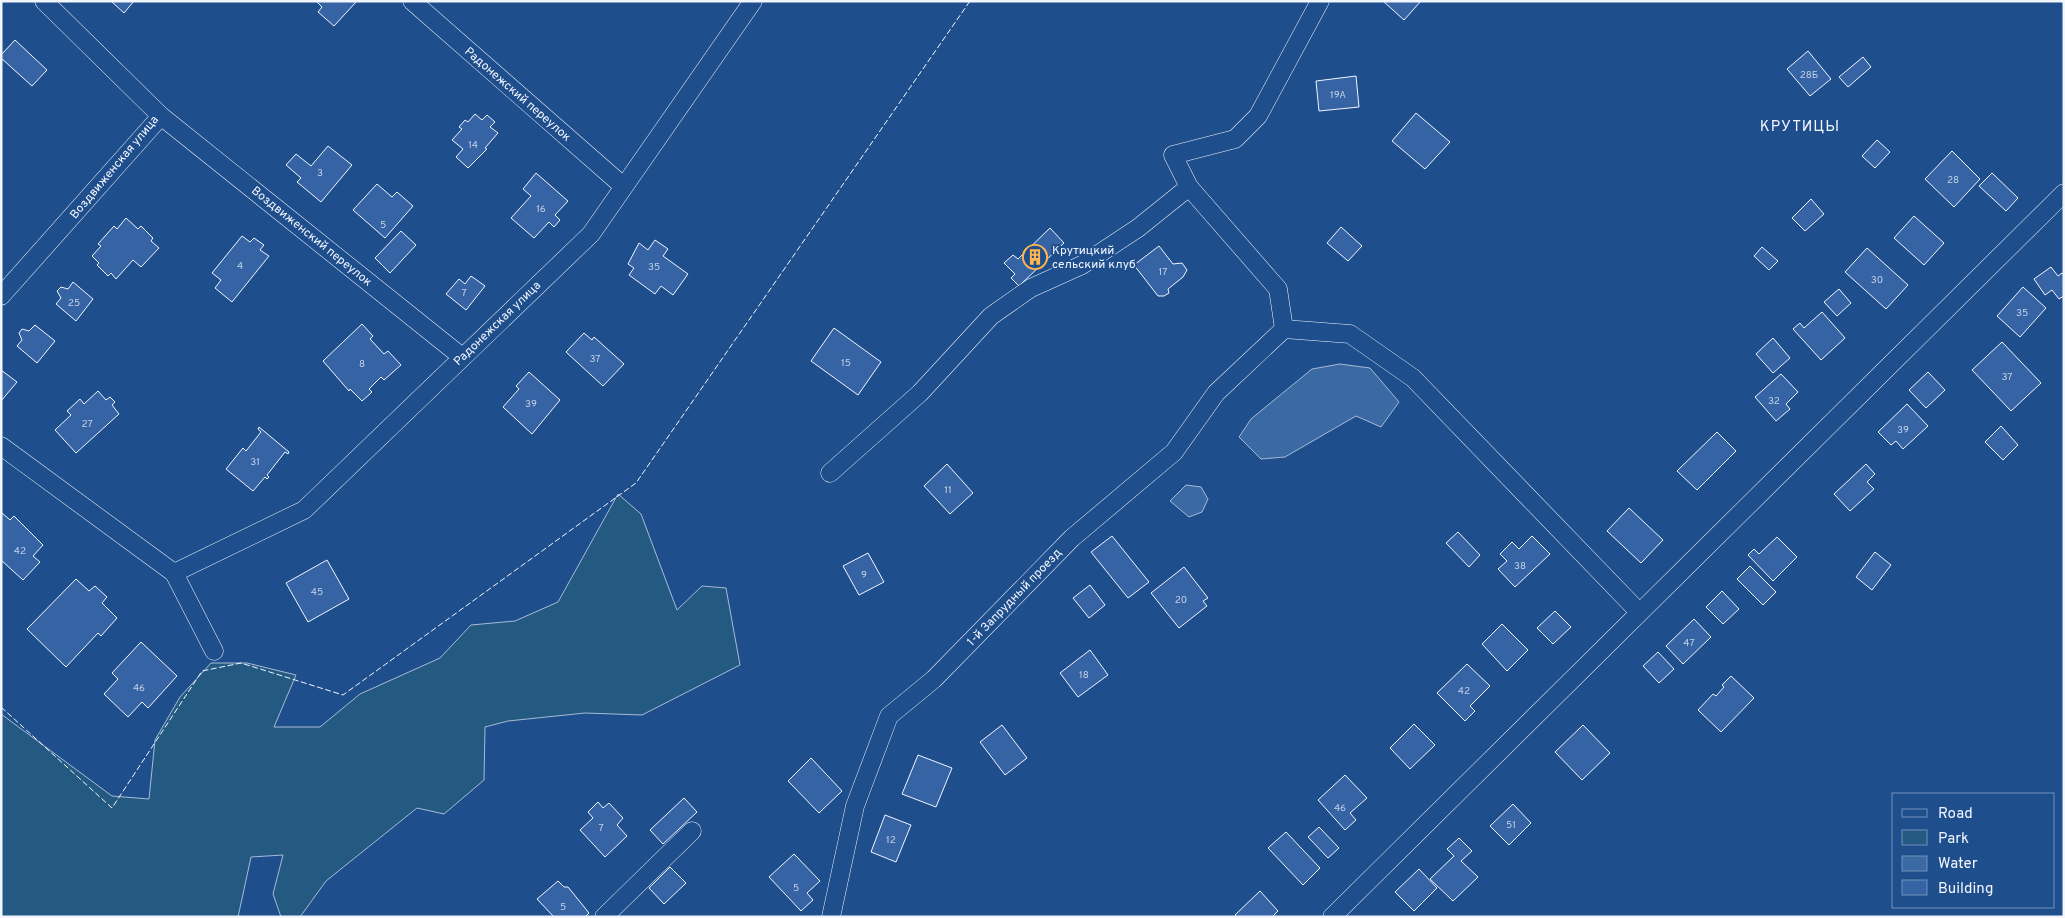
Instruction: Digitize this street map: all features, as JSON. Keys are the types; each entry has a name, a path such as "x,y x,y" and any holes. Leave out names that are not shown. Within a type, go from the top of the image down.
{"street":[{"name":"Воздвиженская улица","path":"1,296 161,116 44,1"},
{"name":"Радонежский переулок","path":"412,1 623,186"},
{"name":"Радонежская улица","path":"174,573 304,510 591,234 753,1"},
{"path":"1320,1 1258,116 1235,139 1173,154 1189,187 1278,289 1284,329 1350,334 1413,378 1639,612"},
{"name":"Воздвиженский переулок","path":"161,116 462,357"},
{"path":"830,473 920,393 991,316 1031,288 1082,265 1138,228 1189,187"},
{"path":"1332,917 2064,193"},
{"name":"1-й Запрудный проезд","path":"831,917 855,806 889,716 934,679 1072,538 1174,452 1216,393 1284,329"},
{"path":"1,446 174,573 214,652"},
{"path":"604,917 692,831"}],"green space":[{"path":"618,494 641,514 677,610 702,586 726,588 740,665 642,715 585,713 508,721 485,727 484,780 444,814 417,808 326,881 300,917 281,917 273,894 283,855 251,857 238,917 1,917 1,714 112,796 149,799 155,740 180,697 211,663 247,663 296,675 274,727 320,727 360,694 440,658 471,625 515,621 558,602"}],"water":[{"path":"1340,364 1370,368 1399,402 1381,427 1356,416 1285,457 1261,459 1239,437 1251,419 1312,369"},
{"path":"1186,485 1201,487 1208,499 1202,512 1189,517 1170,501"}],"building":[{"path":"111,1 134,1 124,13"},
{"path":"316,1 356,2 334,26 318,12 322,7"},
{"path":"1383,1 1421,1 1404,20"},
{"path":"15,40 47,70 32,86 1,58 1,55"},
{"path":"1808,51 1831,79 1810,96 1787,69"},
{"path":"1863,57 1871,67 1848,87 1839,77"},
{"path":"1356,76 1359,107 1319,111 1316,81"},
{"path":"1416,113 1450,142 1425,169 1392,141"},
{"path":"475,114 482,120 487,115 495,122 490,127 498,133 485,148 487,149 468,168 456,157 463,149 452,140 462,129 459,127 465,120 468,122"},
{"path":"1877,140 1890,152 1875,168 1862,156"},
{"path":"328,146 352,165 321,202 297,182 301,178 286,165 296,154 311,166"},
{"path":"1952,151 1980,179 1954,207 1925,179"},
{"path":"536,173 568,201 555,215 560,220 554,227 549,222 534,238 511,218 531,196 523,189"},
{"path":"1992,173 2018,198 2006,211 1979,186"},
{"path":"377,184 392,197 397,192 413,206 385,238 353,210"},
{"path":"1811,199 1824,214 1805,231 1792,218"},
{"path":"1914,216 1944,243 1924,265 1894,238"},
{"path":"126,218 138,229 141,226 153,238 151,241 159,248 141,267 133,260 116,279 111,273 108,276 97,265 99,263 92,256 101,246 98,244 114,226 117,229"},
{"path":"1341,227 1362,246 1348,261 1327,243"},
{"name":"Крутицкий сельский клуб","path":"1050,228 1064,243 1019,286 1011,278 1015,274 1004,263 1013,255 1018,259"},
{"path":"401,231 416,245 390,273 375,258"},
{"path":"242,236 250,242 254,238 264,245 260,250 269,256 232,302 215,288 221,280 212,273"},
{"path":"655,240 668,249 663,256 688,274 673,295 661,286 655,294 629,275 634,268 628,264 639,243 648,250"},
{"path":"1159,246 1173,264 1182,263 1187,270 1183,277 1168,289 1169,293 1164,296 1158,296 1134,265"},
{"path":"1762,247 1778,261 1769,270 1754,256"},
{"path":"1867,248 1908,285 1886,309 1845,272"},
{"path":"2051,267 2058,276 2062,273 2064,275 2064,296 2059,299 2052,290 2045,295 2034,279"},
{"path":"471,276 485,286 466,310 446,294 459,279 465,284"},
{"path":"73,282 93,299 76,321 56,304 61,298 57,291 61,287 68,289"},
{"path":"2023,287 2046,308 2020,337 1997,316"},
{"path":"1839,289 1851,303 1837,316 1824,302"},
{"path":"1822,312 1845,338 1821,360 1793,329 1800,323 1804,328"},
{"path":"362,324 373,336 370,339 384,354 388,351 401,365 384,380 381,377 369,389 372,392 362,401 350,389 349,391 323,361"},
{"path":"35,325 55,341 37,363 17,346 22,340 19,333 22,329 29,331"},
{"path":"834,328 881,362 858,395 811,361"},
{"path":"584,333 592,340 594,337 624,364 603,386 566,352"},
{"path":"1773,338 1790,358 1773,373 1756,354"},
{"path":"2002,342 2041,383 2011,411 1972,370"},
{"path":"1,370 17,382 1,401"},
{"path":"529,372 560,400 532,434 503,407 519,389 516,386"},
{"path":"1928,372 1945,390 1926,408 1909,390"},
{"path":"1781,374 1798,392 1786,404 1790,409 1776,421 1755,397"},
{"path":"98,391 106,400 110,397 115,402 112,405 119,414 76,453 55,430 71,415 67,411 80,399 84,404"},
{"path":"1907,404 1928,426 1903,449 1896,441 1891,445 1878,432"},
{"path":"2001,426 2018,445 2003,460 1985,442"},
{"path":"259,427 289,452 288,454 285,452 267,475 269,477 267,479 265,477 253,491 226,469 243,448 246,451 261,432 258,429"},
{"path":"1717,432 1736,451 1697,490 1677,471"},
{"path":"947,464 973,493 950,514 924,486"},
{"path":"1866,464 1875,474 1867,482 1874,489 1850,511 1834,494"},
{"path":"1629,508 1663,540 1641,563 1607,531"},
{"path":"1,512 10,520 14,516 43,545 33,556 40,562 23,580 1,560"},
{"path":"1458,532 1480,555 1469,567 1446,543"},
{"path":"1112,536 1149,582 1128,598 1091,552"},
{"path":"1532,536 1550,554 1515,587 1498,569 1507,561 1500,554 1512,542 1519,549"},
{"path":"1777,537 1797,557 1773,581 1748,555 1754,549 1759,554"},
{"path":"1875,552 1891,565 1872,590 1856,577"},
{"path":"868,553 884,582 859,595 843,566"},
{"path":"327,560 349,599 308,622 286,583"},
{"path":"1750,566 1776,592 1763,605 1737,579"},
{"path":"1184,567 1208,598 1203,601 1207,606 1179,628 1151,593"},
{"path":"76,579 89,591 95,586 107,597 102,603 117,618 101,636 98,633 66,667 27,629"},
{"path":"1090,585 1105,605 1089,618 1073,598"},
{"path":"1722,591 1739,609 1723,624 1706,607"},
{"path":"1555,611 1571,627 1553,644 1537,628"},
{"path":"1694,619 1711,637 1683,664 1666,646"},
{"path":"1502,624 1528,650 1507,671 1482,644"},
{"path":"141,642 177,676 148,708 142,702 128,717 104,694 118,679 112,673"},
{"path":"1090,650 1108,675 1078,697 1060,673"},
{"path":"1658,652 1674,669 1659,683 1643,666"},
{"path":"1467,664 1490,686 1470,706 1475,711 1465,721 1437,693"},
{"path":"1731,676 1754,698 1721,732 1698,710 1713,694 1716,696 1724,687 1722,685"},
{"path":"1414,724 1435,745 1410,769 1390,748"},
{"path":"1002,725 1027,758 1005,775 980,742"},
{"path":"1583,725 1610,753 1582,780 1555,752"},
{"path":"918,755 952,768 936,807 902,794"},
{"path":"811,758 842,791 819,813 788,781"},
{"path":"1345,775 1367,798 1350,813 1356,820 1345,830 1318,800"},
{"path":"684,798 697,812 663,844 650,830"},
{"path":"598,802 603,808 609,803 623,818 617,825 627,836 605,857 580,830 593,818 588,812"},
{"path":"1513,804 1531,823 1509,845 1490,826"},
{"path":"885,815 911,825 896,862 871,852"},
{"path":"1319,827 1339,848 1328,858 1308,837"},
{"path":"1286,832 1320,868 1303,885 1268,848"},
{"path":"1459,838 1472,851 1461,861 1478,877 1453,901 1430,879 1454,856 1447,849"},
{"path":"794,854 820,881 807,893 813,900 801,911 769,877"},
{"path":"670,867 686,883 664,904 649,888"},
{"path":"1419,869 1437,888 1414,911 1395,892"},
{"path":"558,881 564,887 568,887 589,913 585,917 554,917 537,899"},
{"path":"1260,891 1278,911 1272,917 1237,917 1235,915"}],"fence":[{"path":"1,707 112,808 202,671 241,663 343,695 636,483 970,1"}],"place":[{"name":"Крутицкий сельский клуб","path":"1035,257"}],"district":[{"name":"КРУТИЦЫ","path":"1800,126"}]}
